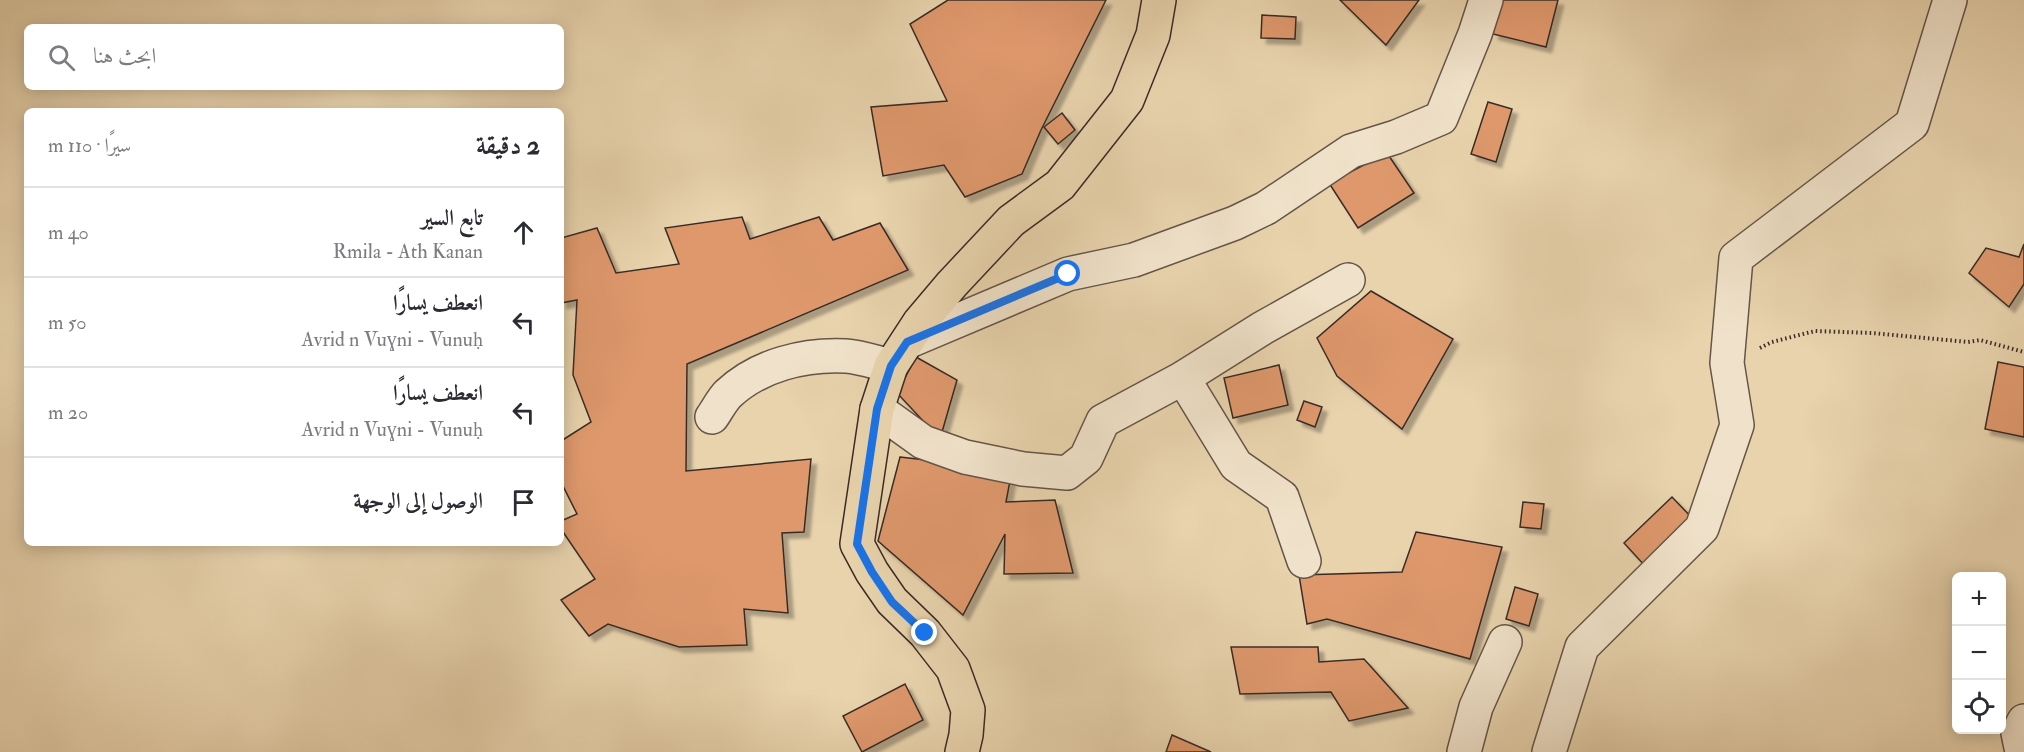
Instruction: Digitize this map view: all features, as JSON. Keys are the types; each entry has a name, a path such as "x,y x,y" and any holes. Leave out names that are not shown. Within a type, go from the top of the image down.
{"main road":[{"path":"962,752 968,710 953,669 925,633 892,602 857,544 877,409 899,354 919,323 1011,221 1060,185 1127,100 1153,35 1159,0"}],"street":[{"path":"712,417 727,395 759,372 777,365 812,358 899,354 1068,274 1134,260 1235,223 1266,208 1351,151 1441,118 1475,34 1486,0"},
{"path":"1549,752 1582,647 1702,528 1737,425 1727,363 1736,258 1912,124 1950,0"},
{"path":"877,409 923,442 966,457 1023,469 1067,473 1086,458 1103,421 1183,378 1261,329 1348,280"},
{"path":"1183,378 1236,465 1282,496 1304,561"},
{"path":"1464,752 1476,707 1505,642"},
{"path":"2022,752 2018,732 2024,721"}],"path":[{"path":"1727,363 1772,342 1815,331 1872,333 1968,342 1980,340 2024,352"}],"building":[{"path":"948,0 1106,0 1041,130 1022,174 965,197 944,165 883,176 871,107 947,101 910,24"},
{"path":"1340,0 1419,0 1386,45"},
{"path":"1501,0 1558,0 1546,47 1493,34"},
{"path":"1262,15 1296,17 1295,39 1261,38"},
{"path":"1488,102 1512,109 1496,162 1471,154"},
{"path":"1062,113 1075,130 1058,144 1044,127"},
{"path":"1387,153 1414,193 1358,228 1329,183"},
{"path":"742,217 750,239 819,217 833,240 880,223 908,270 687,364 686,471 811,459 804,532 782,533 788,613 744,609 747,645 679,647 608,624 589,636 561,600 595,579 564,533 564,520 577,514 564,488 564,439 591,422 573,375 577,300 564,302 564,237 597,228 616,273 679,264 665,228"},
{"path":"2024,244 2024,284 2009,307 1969,273 1986,248 2019,257"},
{"path":"1371,291 1453,339 1402,429 1337,376 1317,338"},
{"path":"916,357 957,380 940,439 897,393"},
{"path":"1998,362 2024,367 2024,437 1985,429"},
{"path":"1279,365 1288,405 1233,418 1224,378"},
{"path":"1304,401 1322,407 1315,427 1297,420"},
{"path":"900,457 1012,470 1006,502 1055,500 1073,573 1004,574 1005,534 963,615 878,541"},
{"path":"1672,497 1694,520 1646,567 1624,543"},
{"path":"1523,502 1544,504 1541,529 1520,527"},
{"path":"1416,532 1502,547 1470,659 1327,619 1307,624 1299,575 1402,572"},
{"path":"1515,587 1538,594 1529,626 1506,619"},
{"path":"1231,647 1318,647 1319,662 1364,659 1408,708 1349,721 1331,692 1240,694"},
{"path":"905,684 923,720 862,752 843,716"},
{"path":"1172,735 1211,752 1166,752"}],"route":[{"path":"925,633 892,602 857,544 877,409 891,366 907,342 1068,274"}]}
